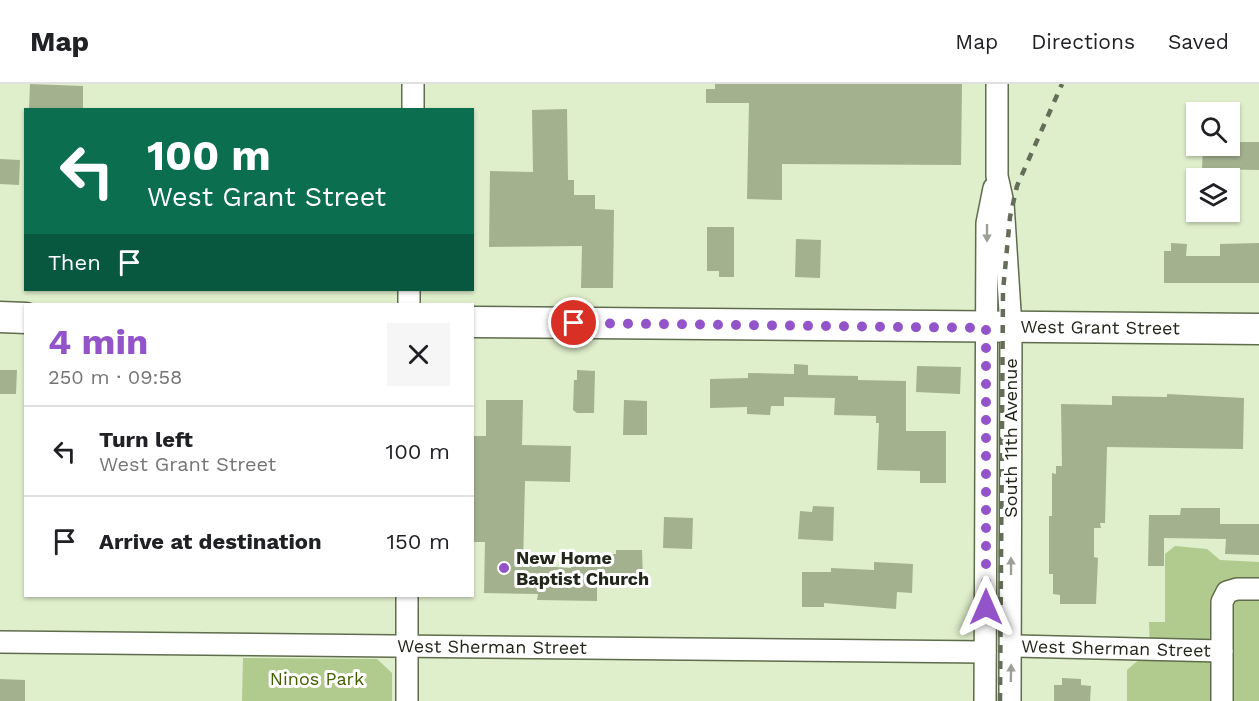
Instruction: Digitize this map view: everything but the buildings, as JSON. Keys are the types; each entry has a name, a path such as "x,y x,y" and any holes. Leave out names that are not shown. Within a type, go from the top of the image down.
{"main road":[{"path":"0,317 24,318"},
{"name":"West Grant Street","path":"474,322 1259,329"}],"street":[{"path":"413,84 413,108"},
{"name":"South 11th Avenue","path":"985,701 1003,204 997,176 997,84"},
{"name":"South 11th Avenue","path":"999,328 1011,646 1010,701"},
{"path":"1222,701 1222,602 1227,592 1237,588 1259,589"},
{"path":"407,597 407,701"},
{"name":"West Sherman Street","path":"0,642 985,652"},
{"name":"West Sherman Street","path":"1011,646 1222,651"}],"green space":[{"path":"1175,546 1207,549 1220,560 1259,562 1259,701 1127,701 1127,670 1150,650 1149,622 1165,622 1165,554"},
{"name":"Ninos Park","path":"243,658 377,659 392,673 392,701 242,701"}],"railway":[{"path":"1000,701 1003,291 1010,217 1017,186 1062,84"}],"place":[{"name":"New Home Baptist Church","path":"504,568"}],"route":[{"path":"574,323 986,328 986,607"}]}
